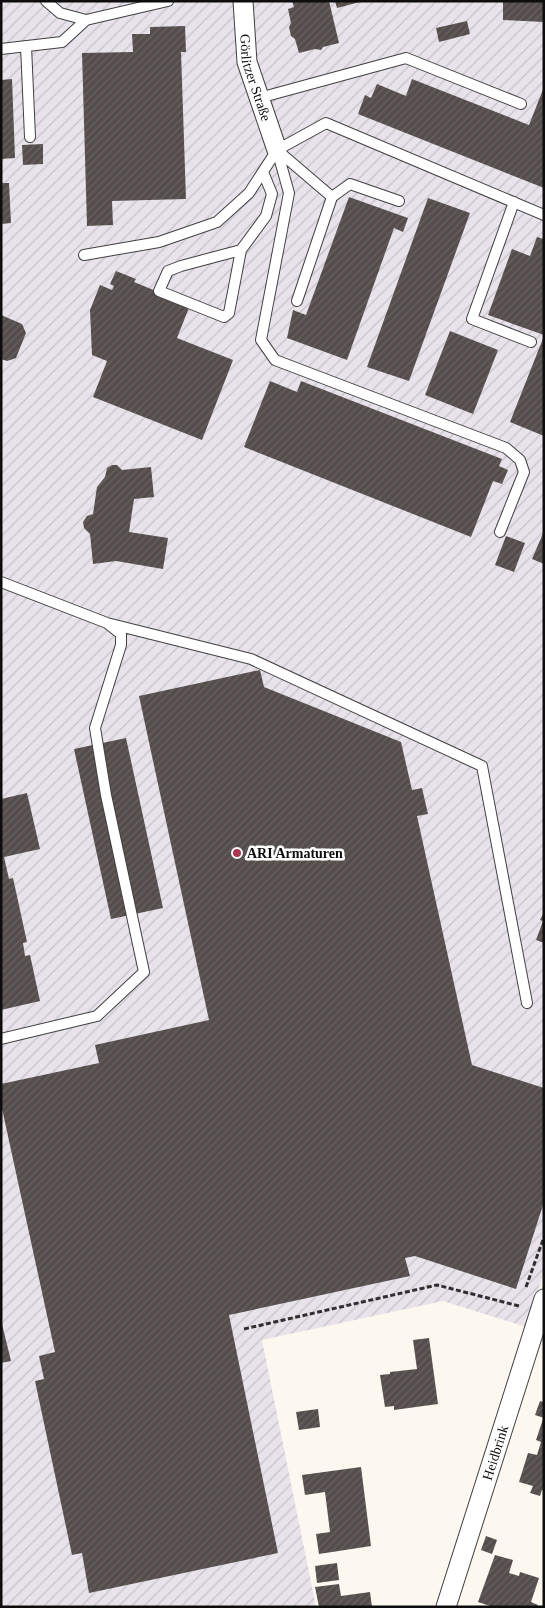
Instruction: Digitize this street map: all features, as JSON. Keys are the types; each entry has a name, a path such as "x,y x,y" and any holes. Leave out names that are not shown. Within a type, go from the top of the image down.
{"street":[{"name":"Görlitzer Straße","path":"243,1 247,62 277,150"},
{"name":"Heidbrink","path":"446,1607 544,1299"}],"lane":[{"path":"46,1 60,13 86,20 168,1"},
{"path":"1,49 62,42 86,20"},
{"path":"26,46 30,137"},
{"path":"259,98 406,58 521,104"},
{"path":"84,255 159,242 218,222 249,193 277,150 326,123 544,214"},
{"path":"277,150 332,197"},
{"path":"277,150 289,194 262,340 274,360 506,448 520,460 524,472 500,532"},
{"path":"241,250 168,271 159,291 224,318 229,313 241,250 266,216 272,194 263,172"},
{"path":"297,301 332,197 350,184 399,201"},
{"path":"514,202 472,319 531,342"},
{"path":"1,582 107,623 252,660 482,766 527,1003"},
{"path":"1,1039 96,1016 144,972 106,795 95,728 121,645 121,634 107,623"}],"path":[{"path":"525,1289 544,1237"},
{"path":"244,1329 437,1285 519,1306 522,1297"}],"shaded area":[{"path":"1,1 544,1 544,1272 526,1327 443,1301 262,1340 316,1607 1,1607"}],"building":[{"path":"292,1 329,1 339,43 323,47 321,50 315,49 299,53 289,27 291,23 288,9 294,7"},
{"path":"335,1 360,1 360,2 337,8"},
{"path":"503,1 544,1 544,22 503,20"},
{"path":"467,21 470,34 439,42 436,28"},
{"path":"185,26 186,52 181,52 186,199 112,201 113,225 87,226 82,53 133,52 132,34 150,34 150,27"},
{"path":"12,79 15,158 1,159 1,80"},
{"path":"412,79 529,125 544,87 544,188 358,114 365,95 371,98 377,84 406,96"},
{"path":"43,144 43,164 23,165 22,145"},
{"path":"1,183 9,183 11,223 1,224"},
{"path":"349,197 408,218 403,232 394,228 347,360 287,338 293,310 306,315"},
{"path":"428,198 470,213 409,381 367,367"},
{"path":"537,237 544,239 544,335 488,315 512,249 530,256"},
{"path":"116,271 136,279 134,282 190,305 177,338 233,360 202,440 93,397 107,361 92,355 90,310 100,285 112,290 114,286 110,284"},
{"path":"1,315 22,324 26,333 16,358 7,361 1,359"},
{"path":"450,331 498,350 473,414 425,395"},
{"path":"544,336 544,436 510,422"},
{"path":"270,381 297,392 301,381 502,459 499,466 508,470 502,484 493,481 471,537 244,447"},
{"path":"117,465 122,470 151,467 154,497 134,499 129,532 168,538 163,569 116,561 93,564 90,534 84,528 83,522 87,516 93,514 97,487 105,477 107,468"},
{"path":"544,531 544,564 532,559"},
{"path":"506,536 525,543 514,572 495,565"},
{"path":"260,670 264,687 401,742 412,790 422,788 428,814 417,816 472,1065 544,1088 544,1202 516,1289 415,1256 405,1258 410,1276 229,1315 278,1553 89,1593 82,1553 72,1555 35,1381 44,1379 39,1356 55,1352 1,1104 1,1084 99,1063 95,1045 209,1020 139,696"},
{"path":"126,738 163,908 111,919 74,749"},
{"path":"27,793 40,849 4,857 9,879 13,878 27,942 23,943 25,956 30,955 40,1001 1,1010 1,799"},
{"path":"544,912 544,943 536,940 543,921 540,920"},
{"path":"1,1320 11,1361 1,1363"},
{"path":"429,1338 438,1404 394,1410 394,1406 385,1407 380,1375 417,1369 413,1340"},
{"path":"540,1401 544,1402 544,1418 535,1415"},
{"path":"318,1409 320,1427 299,1430 296,1412"},
{"path":"543,1419 544,1490 542,1490 540,1496 530,1493 533,1486 519,1482 528,1453 537,1455 541,1442 536,1440"},
{"path":"361,1467 371,1546 319,1554 316,1534 330,1532 325,1492 305,1495 302,1475"},
{"path":"486,1536 497,1540 492,1554 481,1550"},
{"path":"495,1555 513,1560 509,1573 519,1576 520,1572 539,1578 531,1602 538,1605 537,1607 493,1607 478,1602"},
{"path":"337,1563 339,1580 317,1583 315,1566"},
{"path":"339,1584 341,1596 370,1592 372,1607 319,1607 315,1587"}],"place":[{"name":"ARI Armaturen","path":"237,853"}]}
